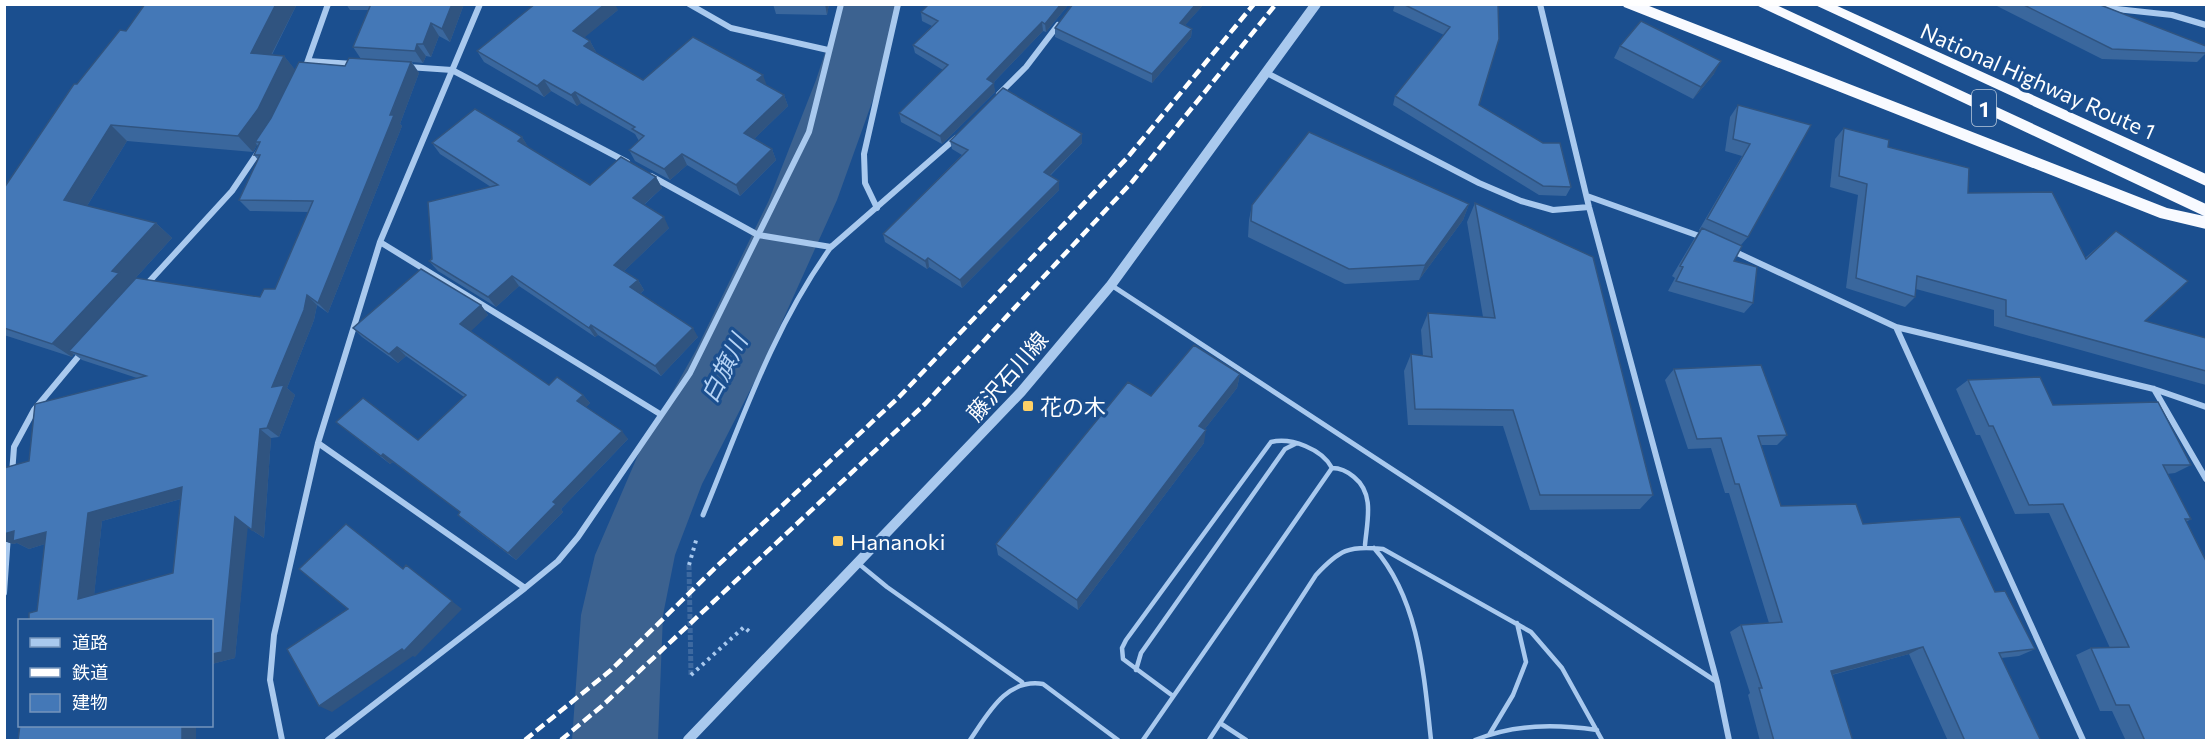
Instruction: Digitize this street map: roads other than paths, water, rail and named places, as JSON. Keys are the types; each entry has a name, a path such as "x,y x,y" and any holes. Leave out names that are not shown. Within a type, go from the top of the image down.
{"highway":[{"path":"1629,4 2165,214 2206,223"},
{"name":"National Highway Route 1","path":"1761,4 2206,210"},
{"name":"National Highway Route 1","path":"1820,4 2206,180"}],"street":[{"path":"304,71 328,4"},
{"path":"282,741 270,680 274,636 318,444 380,242 480,4"},
{"path":"689,4 731,28 828,50"},
{"path":"328,741 525,588 558,561 578,537 660,414 690,374 808,132 841,4"},
{"path":"877,208 865,183 864,154 898,4"},
{"name":"藤沢石川線","path":"688,741 1021,392 1112,285 1316,4"},
{"path":"1540,4 1589,207 1716,682 1729,741"},
{"path":"2089,6 2172,15 2206,25"},
{"path":"996,98 1026,67 1064,18"},
{"path":"308,61 356,64"},
{"path":"404,67 452,70 636,168"},
{"path":"1267,73 1479,183 1521,201 1552,210 1589,207"},
{"path":"703,515 778,334 809,274 831,247 965,129"},
{"path":"142,290 232,191 263,145"},
{"path":"646,173 758,235 831,247"},
{"path":"1587,196 1714,242"},
{"path":"380,242 660,414"},
{"path":"1724,247 1896,327 2154,389 2206,407"},
{"path":"1112,285 1716,682"},
{"path":"1896,327 2083,741"},
{"path":"12,483 14,447 34,410 85,349"},
{"path":"2154,389 2206,479"},
{"path":"318,444 525,588"},
{"path":"4,593 8,530"}],"lane":[{"path":"1173,696 1122,659 1122,648 1265,449 1279,439 1298,444 1326,461 1332,468 1344,469 1361,482 1367,490 1365,545"},
{"path":"1136,670 1141,653 1285,449 1298,444"},
{"path":"1143,741 1332,468"},
{"path":"1209,741 1316,575 1338,552 1351,546 1365,545 1383,549 1517,623 1538,640 1562,668 1602,741"},
{"path":"1373,547 1389,565 1409,618 1424,681 1431,741"},
{"path":"859,564 887,587 1022,682"},
{"path":"1489,735 1513,695 1526,662 1517,623"},
{"path":"970,741 999,702 1022,682 1033,681 1042,684 1118,741"},
{"path":"1220,723 1246,741"},
{"path":"1474,741 1489,735 1538,726 1597,730"}],"waterway":[{"name":"白旗川","path":"615,740 622,615 635,555 668,473 722,373 803,200 848,80 871,4"}],"tunnel":[{"path":"689,565 691,675"}],"railway":[{"path":"525,740 611,670 716,567 899,397 1127,158 1254,4"},
{"path":"561,740 602,706 925,404 1132,182 1276,4"}],"place":[{"name":"花の木","path":"1028,406"},
{"name":"Hananoki","path":"838,541"}]}
